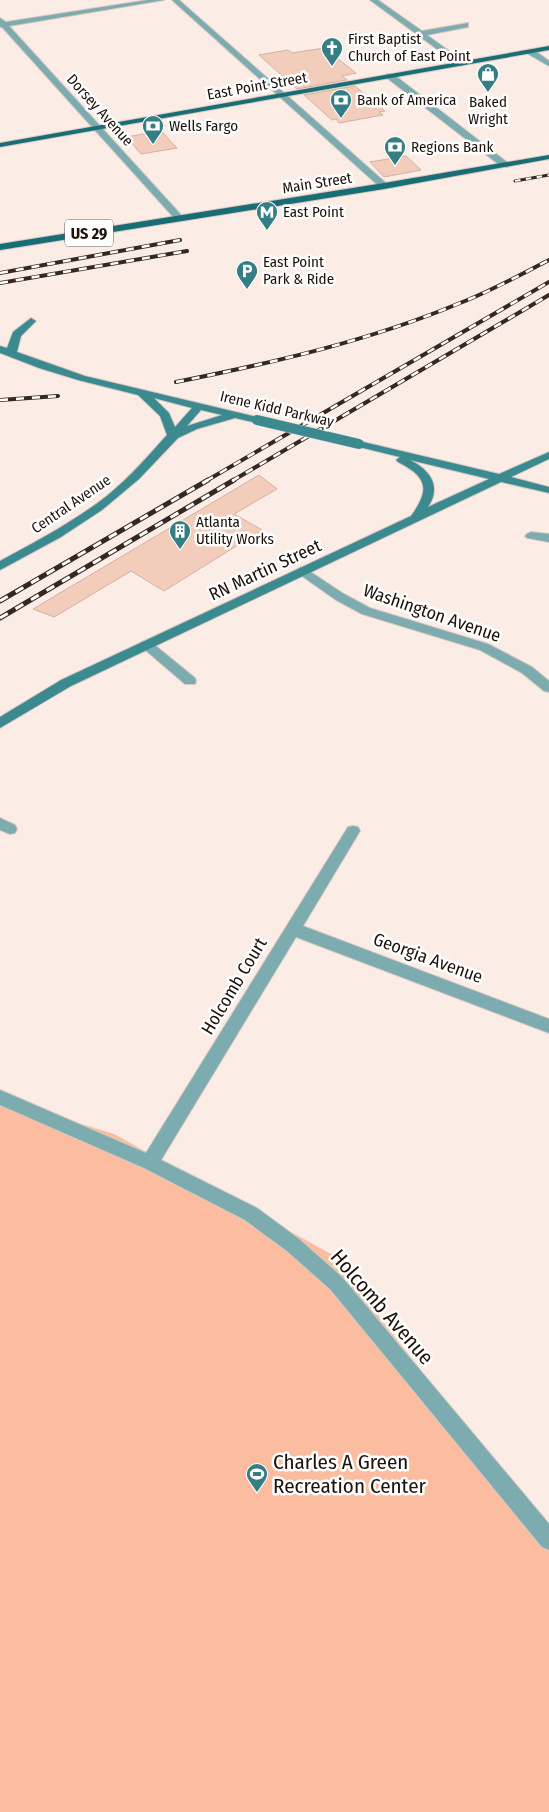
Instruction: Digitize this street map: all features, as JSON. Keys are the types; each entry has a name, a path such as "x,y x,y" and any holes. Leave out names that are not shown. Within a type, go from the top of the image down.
{"main road":[{"name":"East Point Street","path":"0,145 549,48"},
{"name":"Main Street","path":"0,247 384,186 549,157"}],"street":[{"path":"2,23 161,0"},
{"path":"175,0 384,186"},
{"path":"373,0 463,64"},
{"name":"Dorsey Avenue","path":"2,23 179,218"},
{"path":"420,34 465,25"},
{"path":"531,52 549,64"},
{"path":"390,76 505,165"},
{"path":"12,354 12,341 31,321"},
{"name":"Irene Kidd Parkway","path":"0,349 43,366 82,378 549,490"},
{"path":"141,392 165,415 173,437"},
{"name":"Central Avenue","path":"0,566 75,523 111,498 173,437 199,406"},
{"name":"Central Avenue","path":"173,437 193,428 235,415"},
{"path":"373,448 414,465 426,476 430,485 429,495 415,518"},
{"name":"RN Martin Street","path":"0,722 66,684 549,455"},
{"path":"531,536 549,538"},
{"name":"Washington Avenue","path":"303,571 340,597 366,611 484,647 527,670 549,688"},
{"path":"147,645 190,682"},
{"name":"Holcomb Court","path":"150,1163 353,830"},
{"name":"Georgia Avenue","path":"293,929 549,1026"},
{"name":"Holcomb Avenue","path":"0,1097 150,1163 251,1214 294,1245 336,1283 549,1540"}],"shaded area":[{"name":"Charles A Green Recreation Center","path":"0,1099 114,1134 331,1254 549,1537 549,1812 0,1812"}],"building":[{"name":"First Baptist Church of East Point","path":"324,48 356,73 342,76 347,80 297,89 259,55 288,50 292,53"},
{"path":"355,86 385,111 379,112 383,115 339,123 336,119 332,120 304,95"},
{"name":"Wells Fargo","path":"161,131 177,148 141,154 126,137"},
{"name":"Regions Bank","path":"406,156 421,170 384,177 370,162"},
{"name":"Atlanta Utility Works","path":"259,475 277,489 234,514 262,530 164,591 131,571 54,617 33,609"}],"railway":[{"path":"515,181 549,175"},
{"path":"0,273 180,240"},
{"path":"0,283 187,251"},
{"path":"176,382 284,359 391,329 472,298 549,260"},
{"path":"206,481 549,282"},
{"path":"232,481 549,295"},
{"path":"0,400 58,396"},
{"path":"0,601 208,480"},
{"path":"0,618 234,480"}],"place":[{"name":"First Baptist Church of East Point","path":"332,67"},
{"name":"Baked Wright","path":"488,93"},
{"name":"Bank of America","path":"341,119"},
{"name":"Wells Fargo","path":"153,145"},
{"name":"Regions Bank","path":"395,166"},
{"name":"East Point","path":"267,231"},
{"name":"East Point Park & Ride","path":"247,290"},
{"name":"Atlanta Utility Works","path":"180,550"},
{"name":"Charles A Green Recreation Center","path":"257,1493"}]}
